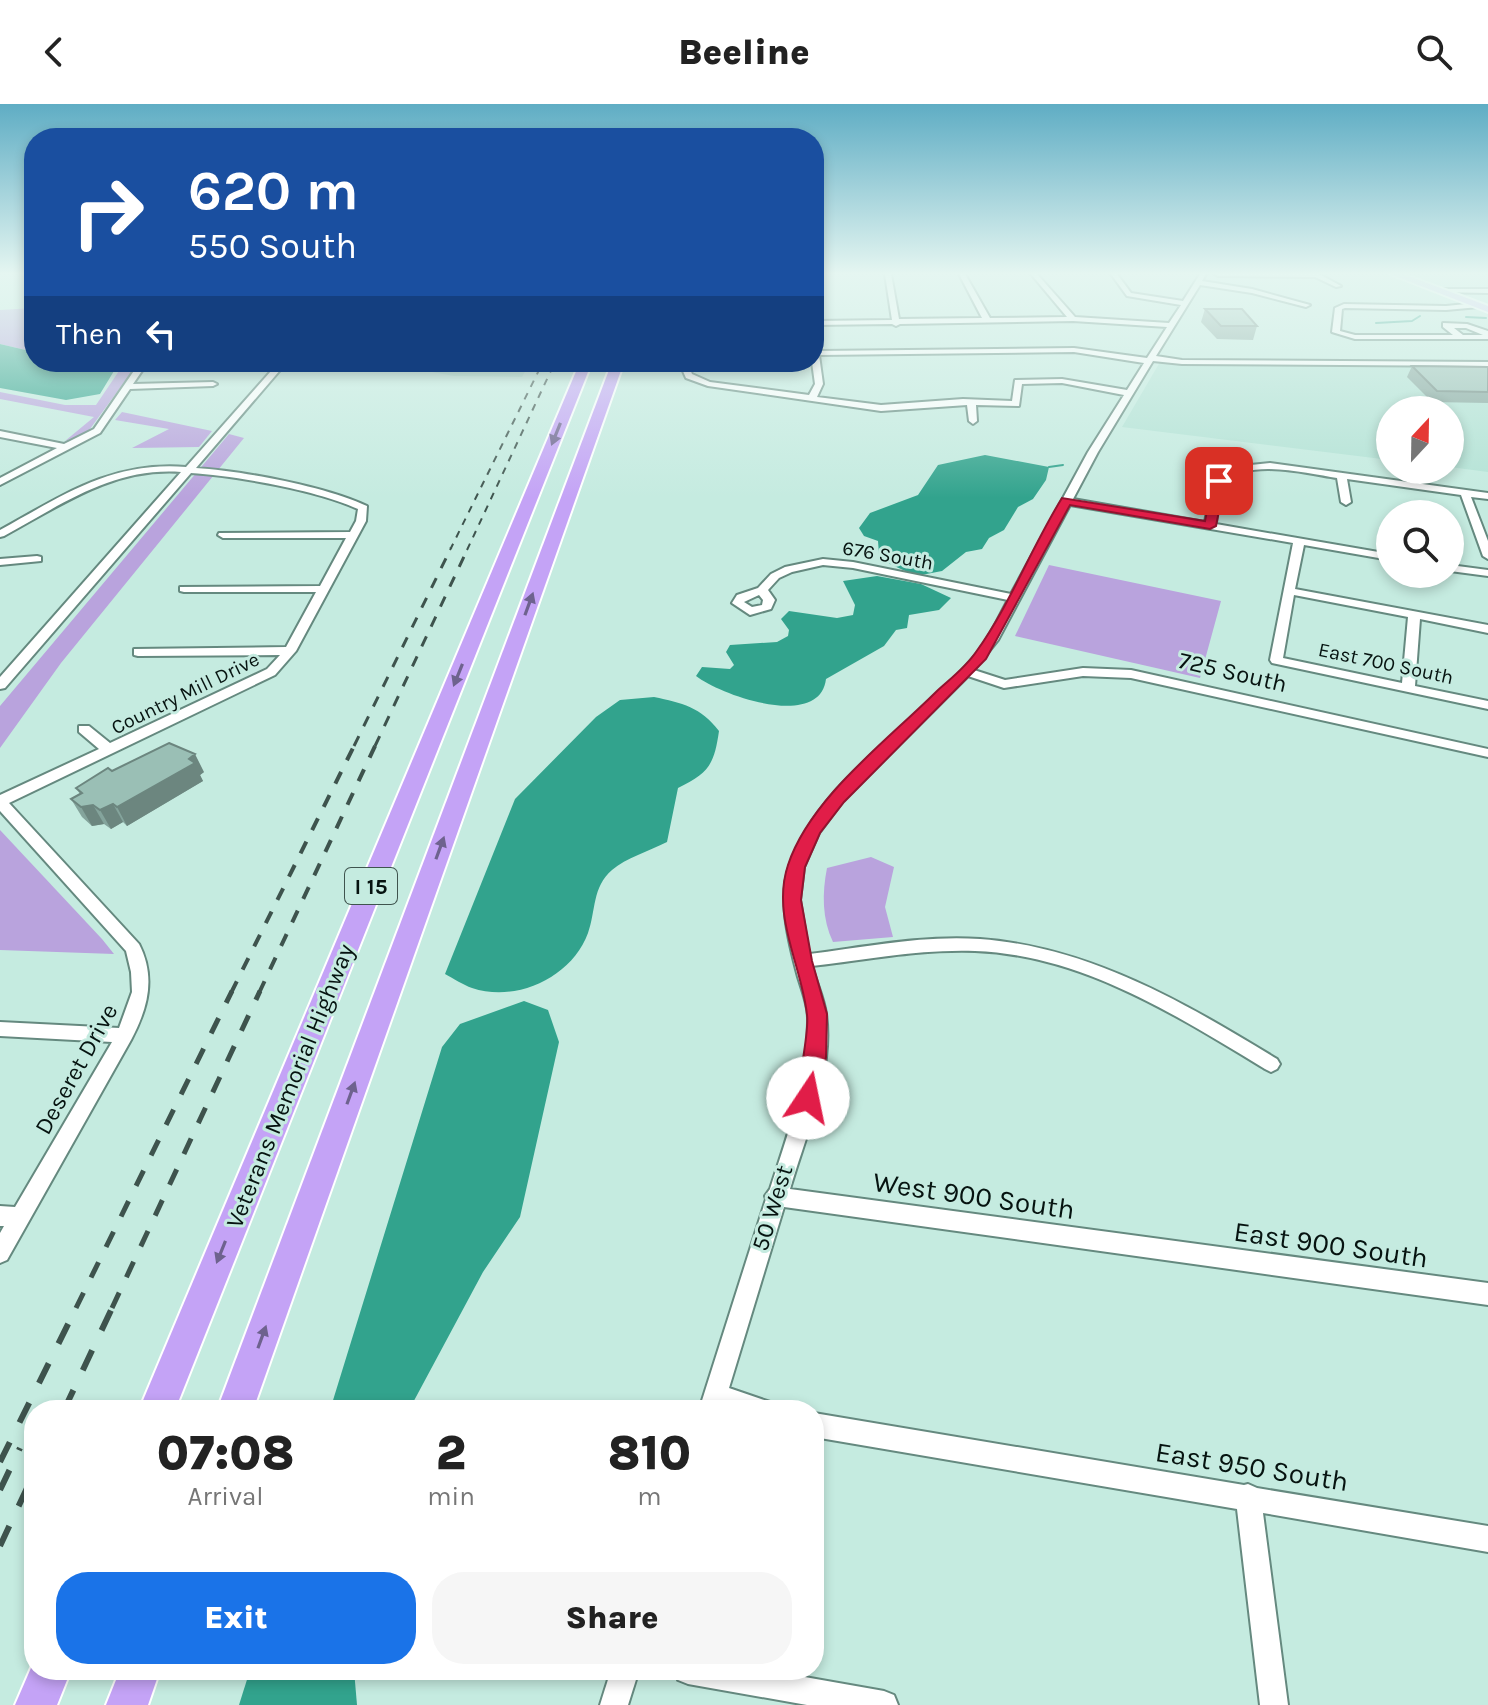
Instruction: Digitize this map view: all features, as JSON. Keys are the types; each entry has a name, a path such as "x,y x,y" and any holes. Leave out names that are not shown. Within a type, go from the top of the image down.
{"highway":[{"name":"Veterans Memorial Highway","path":"161,1400 582,372"},
{"name":"I 15","path":"239,1400 614,372"},
{"path":"36,1705 47,1680"},
{"path":"127,1705 136,1680"}],"street":[{"name":"50 West","path":"714,1400 808,1098 816,1057 817,1014 802,961 792,900 796,867 812,831 838,798 966,671 992,640 1066,501 1157,349"},
{"path":"824,353 1074,350 1150,360 1223,363 1488,364"},
{"path":"0,482 97,431 137,372"},
{"path":"0,685 274,372"},
{"path":"687,372 689,376 708,384 881,408 936,403 1016,404 1018,382 1062,381 1130,393"},
{"path":"811,400 819,384 817,372"},
{"path":"126,387 213,384"},
{"path":"926,393 936,403"},
{"path":"971,402 973,421"},
{"path":"0,434 68,448"},
{"path":"1220,459 1244,468 1341,476 1488,496"},
{"path":"1210,526 1219,481 1244,468"},
{"path":"0,534 122,473 190,471"},
{"name":"Country Mill Drive","path":"0,802 261,677 290,651 353,535 363,508 346,500 215,472 190,471"},
{"path":"1341,476 1346,502"},
{"path":"1465,493 1488,556"},
{"path":"1066,501 1376,555"},
{"path":"223,535 353,535"},
{"path":"1299,541 1290,591 1488,629"},
{"path":"0,562 37,559"},
{"name":"676 South","path":"762,590 782,572 814,563 839,563 1014,598"},
{"path":"1464,570 1488,573"},
{"path":"184,589 324,589"},
{"name":"East 700 South","path":"1290,591 1276,660 1488,705"},
{"path":"1408,688 1414,616"},
{"path":"138,652 290,651"},
{"name":"725 South","path":"966,671 1004,684 1083,672 1131,674 1488,753"},
{"path":"84,729 109,750"},
{"name":"Deseret Drive","path":"0,802 133,948 142,971 141,999 125,1035 10,1216 0,1253"},
{"path":"802,961 949,945 1034,952 1126,981 1271,1064"},
{"path":"0,1029 125,1035"},
{"name":"West 900 South","path":"775,1196 1166,1249"},
{"name":"East 900 South","path":"1166,1249 1488,1294"},
{"name":"East 950 South","path":"824,1427 1488,1539"},
{"path":"1248,1496 1274,1705"},
{"path":"614,1705 622,1680"},
{"path":"743,1680 876,1704"}],"shaded area":[{"path":"0,349 24,350 24,372 113,372 100,394 66,400 0,388"},
{"path":"1160,362 1488,366 1488,472 1464,469 1464,396 1376,396 1376,458 1122,427"},
{"path":"118,372 132,372 87,433 65,441 94,417 0,399 0,392 65,405 96,405"},
{"path":"432,372 525,372 522,377 454,376"},
{"path":"122,412 212,431 199,447 132,448 169,429 115,420"},
{"path":"229,434 244,438 61,663 0,748 0,706"},
{"path":"985,455 1049,467 1046,480 1033,499 1018,507 1004,530 989,538 982,549 966,552 942,571 916,576 890,564 879,554 878,541 864,536 859,528 870,513 918,495 938,465"},
{"path":"1049,565 1221,601 1200,678 1015,636"},
{"path":"877,576 921,584 951,598 939,610 909,615 907,628 896,630 884,646 826,679 820,694 807,703 789,706 747,699 696,676 702,667 730,669 734,665 726,652 730,645 777,642 788,636 789,630 781,619 789,611 837,618 853,615 855,605 843,581"},
{"path":"654,697 690,707 705,716 719,731 715,753 708,767 678,788 667,842 612,870 601,884 588,933 580,949 556,974 541,983 507,992 489,992 472,988 445,974 515,799 596,717 620,700"},
{"path":"0,830 102,939 114,954 0,950"},
{"path":"871,857 894,867 885,907 893,937 833,942 824,906 827,868"},
{"path":"524,1001 548,1010 559,1042 520,1217 483,1272 414,1400 333,1400 442,1047 460,1024"},
{"path":"247,1680 355,1680 357,1705 239,1705"}],"building":[{"path":"1412,366 1488,367 1488,392 1437,391"},
{"path":"169,743 195,754 189,759 195,763 117,807 113,804 100,810 93,805 81,807 71,799 82,793 76,788 108,768 112,771"}],"waterway":[{"path":"1049,467 1063,465"}],"railway":[{"path":"450,550 538,372"},
{"path":"467,550 550,372"},
{"path":"354,746 451,548"},
{"path":"375,746 468,548"},
{"path":"231,993 355,744"},
{"path":"259,993 376,744"},
{"path":"76,1308 232,991"},
{"path":"112,1308 260,991"},
{"path":"31,1400 77,1306"},
{"path":"69,1400 113,1306"},
{"path":"0,1462 24,1413"},
{"path":"0,1490 20,1448"},
{"path":"0,1546 24,1494"}],"route":[{"path":"808,1098 816,1057 817,1014 802,961 792,900 796,867 812,831 838,798 981,656 1066,501 1210,526 1219,481"}]}
